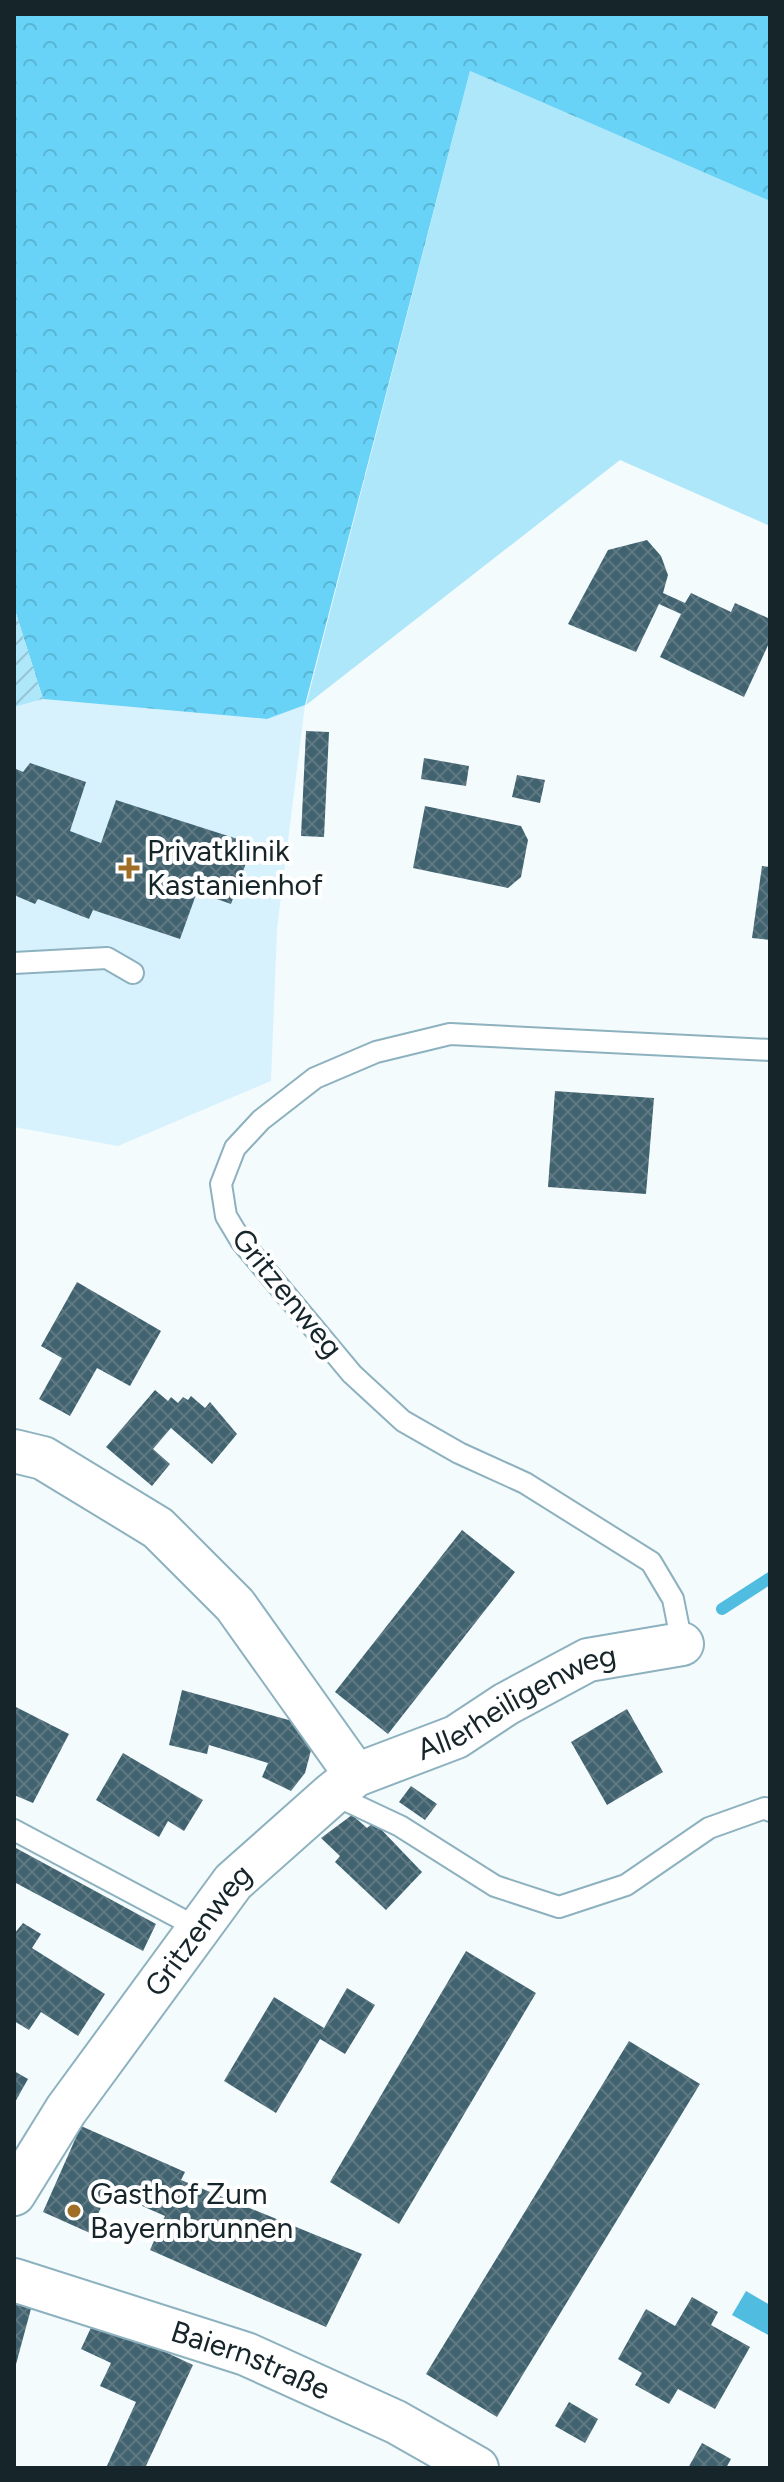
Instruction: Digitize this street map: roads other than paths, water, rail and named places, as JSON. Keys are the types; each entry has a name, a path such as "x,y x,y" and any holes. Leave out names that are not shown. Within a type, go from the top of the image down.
{"street":[{"path":"14,1451 43,1458 158,1528 235,1605 344,1785"},
{"name":"Allerheiligenweg","path":"344,1785 456,1737 506,1704 588,1660 682,1644"},
{"name":"Gritzenweg","path":"14,2194 66,2110 233,1882 344,1785"},
{"name":"Baiernstraße","path":"14,2280 246,2354 396,2422 477,2468"}],"lane":[{"path":"14,963 107,958 133,973"},
{"name":"Gritzenweg","path":"682,1644 673,1599 651,1562 525,1483 459,1453 403,1421 352,1374 241,1241 226,1216 221,1184 235,1148 261,1120 315,1078 376,1052 450,1034 770,1050"},
{"path":"344,1785 400,1826 495,1886 559,1907 626,1885 709,1828 765,1808 770,1811"},
{"path":"14,1830 200,1929"}],"waterway":[{"path":"722,1609 770,1578"}],"place":[{"name":"Privatklinik Kastanienhof","path":"129,868"},
{"name":"Gasthof Zum Bayernbrunnen","path":"74,2211"}]}
